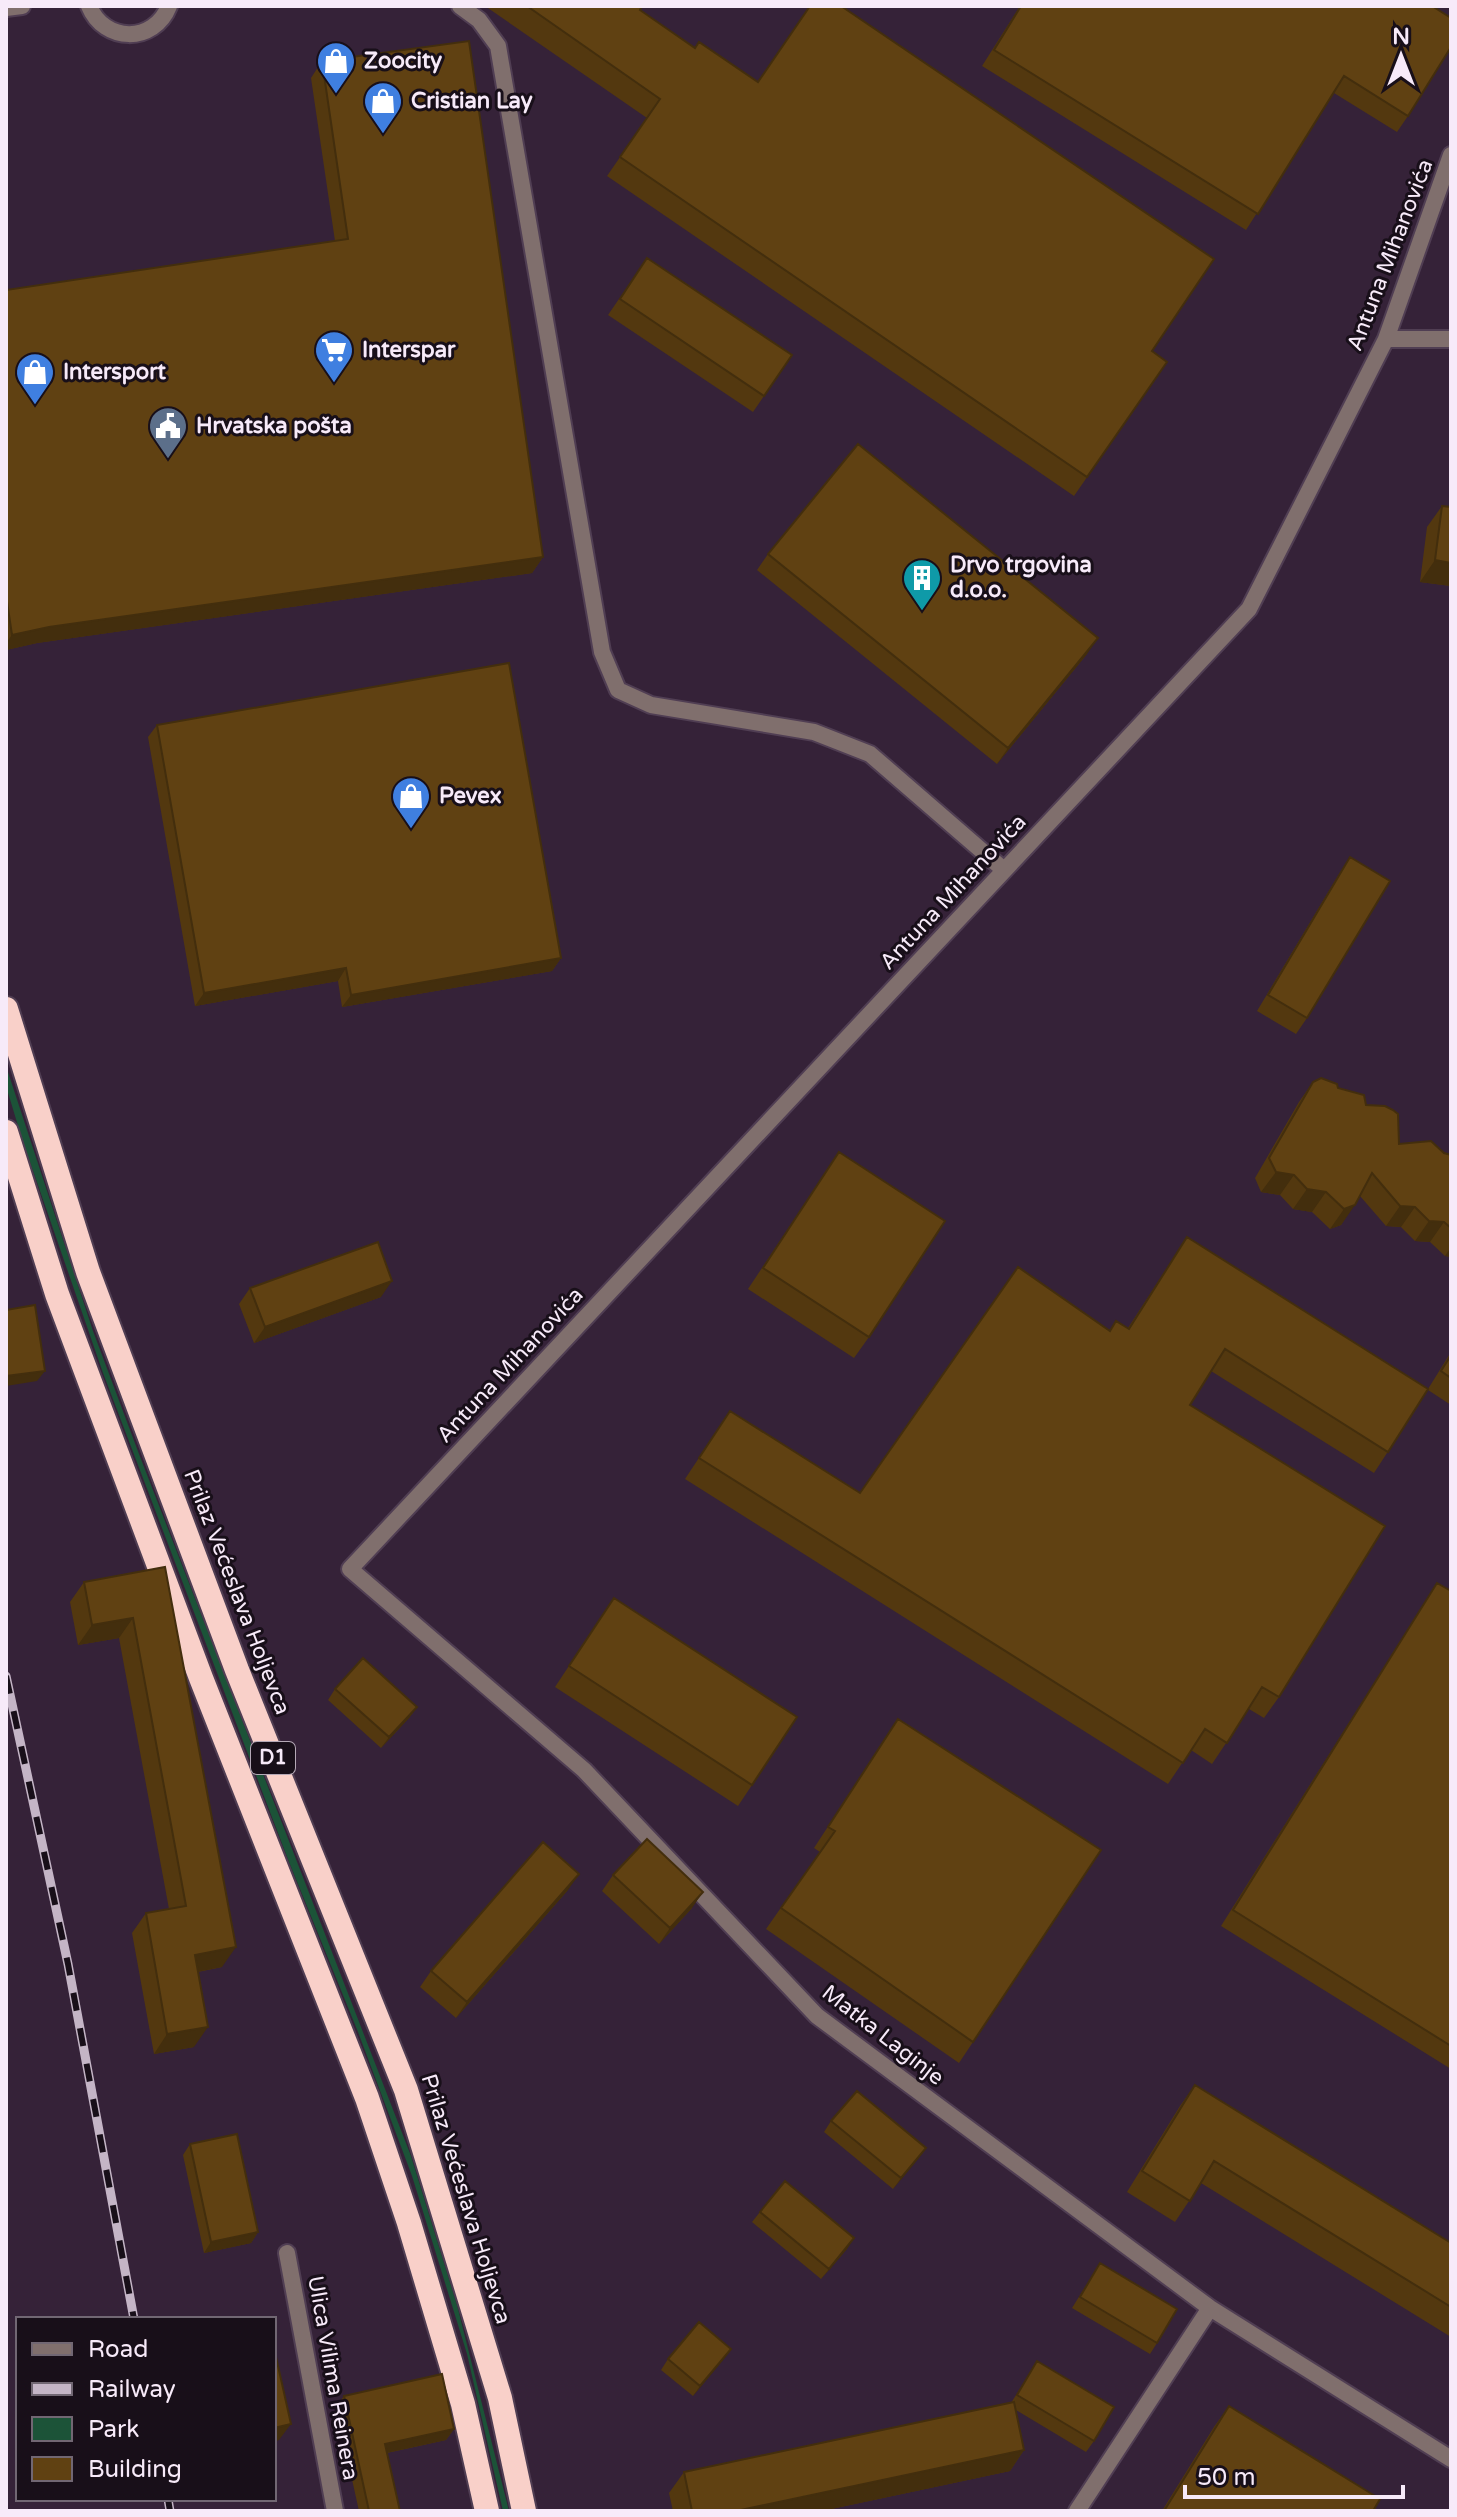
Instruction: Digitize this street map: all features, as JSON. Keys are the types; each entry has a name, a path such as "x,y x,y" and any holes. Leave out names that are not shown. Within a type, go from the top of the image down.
{"highway":[{"name":"Prilaz Većeslava Holjevca","path":"6,1009 93,1287 237,1670 406,2090 500,2398 524,2511"},
{"name":"D1","path":"6,1132 63,1309 201,1678 367,2098 409,2223 463,2404 487,2511"}],"street":[{"path":"6,8 22,6"},
{"path":"89,6 98,21 109,30 136,35 159,23 169,6"},
{"path":"460,6 479,20 498,46 602,652 618,690 651,705 814,732 870,754 1004,870"},
{"name":"Antuna Mihanovića","path":"350,1569 1249,609 1386,339 1451,155"},
{"path":"1386,339 1451,339"},
{"name":"Matka Laginje","path":"350,1569 584,1770 817,2016 1210,2308 1451,2459"},
{"name":"Ulica Vilima Reinera","path":"287,2253 335,2511"},
{"path":"1077,2511 1210,2308"}],"green space":[{"path":"6,1066 93,1331 411,2156 457,2305 509,2511 503,2511 467,2354 412,2176 103,1373 22,1139 6,1086"}],"building":[{"path":"527,6 642,6 640,10 695,48 699,42 758,82 810,6 841,6 1214,259 1152,351 1167,362 1087,477 620,157 660,99"},
{"path":"1021,6 1432,6 1451,18 1451,47 1408,116 1344,76 1258,214 994,50"},
{"path":"469,41 543,557 49,627 12,635 6,595 6,290 348,239 322,61"},
{"path":"647,258 792,355 764,396 620,299"},
{"name":"Drvo trgovina d.o.o.","path":"858,444 1098,638 1008,748 768,554"},
{"path":"1442,506 1451,507 1451,563 1435,560"},
{"name":"Pevex","path":"509,663 561,958 351,995 346,968 204,993 157,725"},
{"path":"1350,857 1390,881 1307,1018 1268,995"},
{"path":"1321,1078 1337,1084 1338,1088 1364,1095 1366,1105 1385,1106 1398,1114 1399,1144 1431,1141 1451,1155 1451,1228 1444,1222 1429,1221 1415,1207 1400,1206 1372,1173 1355,1205 1344,1209 1326,1192 1307,1189 1294,1175 1276,1172 1269,1158 1313,1082"},
{"path":"839,1152 945,1221 869,1337 763,1268"},
{"path":"1187,1237 1428,1389 1388,1452 1225,1349 1190,1405 1385,1526 1279,1697 1262,1687 1227,1743 1205,1729 1183,1763 699,1458 730,1411 860,1493 1018,1267 1110,1331 1116,1321 1129,1329"},
{"path":"378,1242 392,1281 265,1327 250,1288"},
{"path":"35,1305 45,1371 6,1376 6,1310"},
{"path":"1451,1355 1451,1378 1441,1371"},
{"path":"165,1567 236,1947 195,1955 208,2027 167,2034 146,1913 186,1906 133,1618 92,1625 84,1582"},
{"path":"1437,1583 1451,1591 1451,2046 1233,1910"},
{"path":"614,1598 797,1717 752,1785 569,1666"},
{"path":"363,1658 417,1707 389,1737 335,1689"},
{"path":"898,1719 1101,1850 973,2042 781,1908 835,1831 828,1827"},
{"path":"647,1839 703,1892 670,1928 613,1875"},
{"path":"543,1842 579,1874 467,2002 431,1971"},
{"path":"1195,2085 1451,2243 1451,2307 1214,2161 1190,2201 1142,2171"},
{"path":"857,2091 926,2148 901,2178 831,2121"},
{"path":"237,2134 258,2232 211,2242 190,2144"},
{"path":"785,2181 854,2238 829,2269 760,2212"},
{"path":"1100,2263 1177,2309 1157,2343 1080,2297"},
{"path":"699,2322 731,2349 700,2386 668,2359"},
{"path":"276,2357 291,2424 276,2428"},
{"path":"1037,2361 1114,2407 1094,2441 1017,2395"},
{"path":"442,2374 454,2429 385,2444 400,2511 369,2511 344,2396"},
{"path":"1014,2402 1024,2450 736,2511 692,2511 684,2472"},
{"path":"1229,2406 1380,2499 1373,2511 1164,2511"}],"railway":[{"path":"6,1676 68,1964 134,2317"},
{"path":"168,2501 170,2511"}],"place":[{"name":"Zoocity","path":"336,95"},
{"name":"Cristian Lay","path":"383,135"},
{"name":"Interspar","path":"334,384"},
{"name":"Intersport","path":"35,406"},
{"name":"Hrvatska pošta","path":"168,460"},
{"name":"Drvo trgovina d.o.o.","path":"922,612"},
{"name":"Pevex","path":"411,830"}]}
